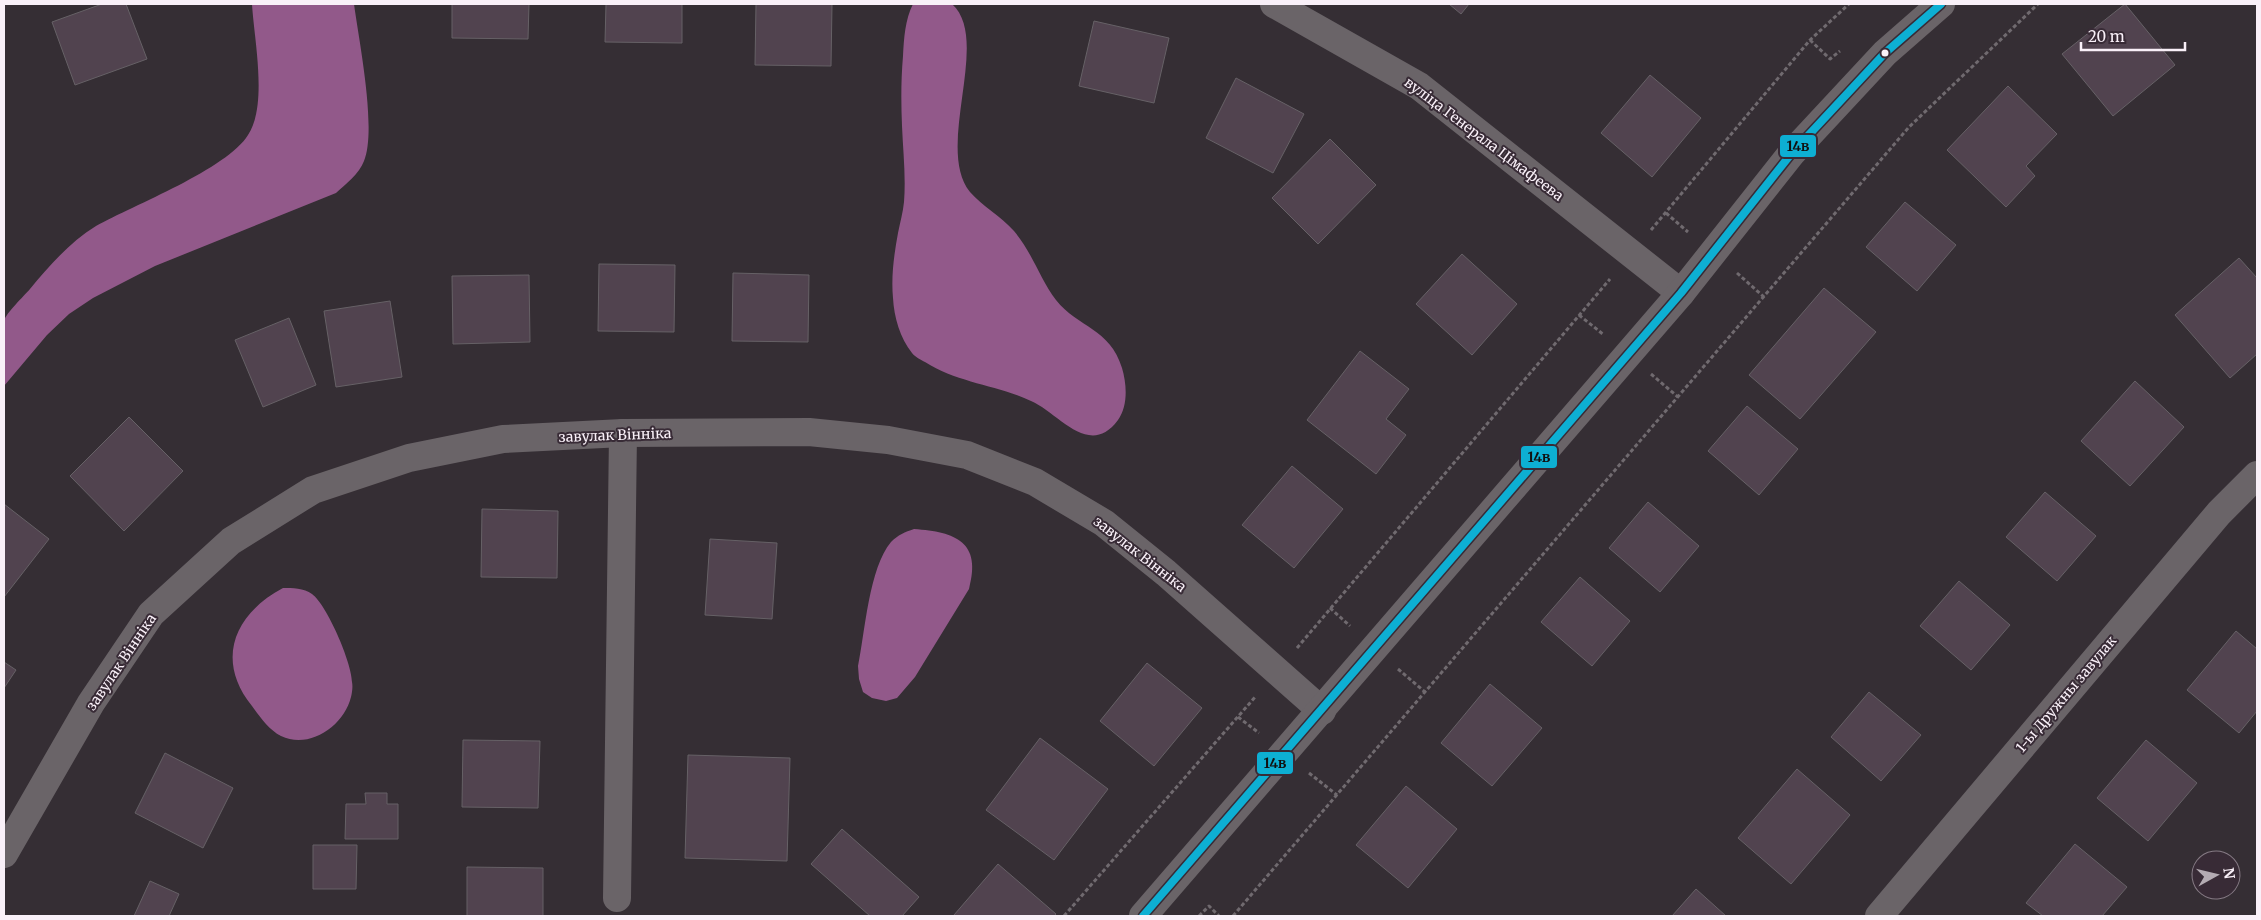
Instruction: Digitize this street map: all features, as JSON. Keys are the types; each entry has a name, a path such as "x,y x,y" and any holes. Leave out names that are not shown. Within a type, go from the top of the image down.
{"street":[{"name":"вуліца Генерала Цімафеева","path":"1274,4 1419,86 1682,293"},
{"path":"1143,916 1682,293 1791,154 1885,53 1941,4"},
{"name":"завулак Вінніка","path":"4,854 91,703 151,614 231,541 313,490 409,458 503,440 623,433 808,432 888,440 966,455 1035,482 1104,523 1166,573 1322,711"},
{"path":"617,898 623,433"},
{"name":"1-ы Дружны завулак","path":"1879,916 2219,513 2257,475"}],"path":[{"path":"1064,916 1277,671 1632,254 1810,40 1849,4"},
{"path":"1233,916 1909,127 2038,4"},
{"path":"1810,40 1830,59 1844,48"},
{"path":"1199,916 1209,906 1219,916"}],"shaded area":[{"path":"252,4 354,4 366,84 369,128 368,147 359,170 336,193 155,266 93,298 69,314 47,335 4,386 3,334 5,318 60,255 77,239 96,226 221,161 237,148 248,135 254,122 259,90"},
{"path":"913,4 952,4 963,21 967,42 958,149 961,172 970,192 1014,231 1056,300 1074,317 1102,336 1117,355 1125,381 1126,395 1124,408 1118,420 1107,431 1096,435 1074,430 1031,401 938,369 913,354 901,334 896,320 892,290 894,257 905,192 901,100 904,43 910,10"},
{"path":"914,529 942,533 962,542 972,560 972,573 969,589 915,677 897,698 886,701 872,698 863,692 858,666 869,601 884,553 896,537"},
{"path":"283,588 305,591 312,594 318,600 338,635 351,673 351,695 347,708 341,717 324,733 303,740 292,740 281,736 269,727 241,689 234,672 233,655 235,640 242,625 252,611"}],"building":[{"path":"102,4 126,4 147,59 75,85 52,22"},
{"path":"452,4 529,4 528,39 452,38"},
{"path":"606,4 682,4 682,43 605,42"},
{"path":"756,4 832,4 831,66 755,65"},
{"path":"1449,4 1469,4 1461,14"},
{"path":"2125,4 2175,65 2113,116 2062,54"},
{"path":"1094,21 1169,38 1154,103 1079,86"},
{"path":"1650,75 1701,118 1652,177 1601,133"},
{"path":"1236,78 1304,114 1273,173 1206,138"},
{"path":"2008,86 2057,134 2026,166 2035,176 2006,207 1947,150"},
{"path":"1330,139 1376,185 1318,244 1272,198"},
{"path":"1905,202 1956,245 1917,291 1866,247"},
{"path":"1462,254 1517,304 1472,355 1416,304"},
{"path":"2239,258 2257,278 2257,354 2230,378 2175,315"},
{"path":"599,264 675,265 674,332 598,331"},
{"path":"733,273 809,275 808,342 732,341"},
{"path":"529,275 530,342 453,344 452,276"},
{"path":"1824,288 1876,332 1800,419 1749,375"},
{"path":"390,301 402,377 336,387 324,311"},
{"path":"289,318 316,385 263,407 235,340"},
{"path":"1360,351 1409,389 1386,419 1406,435 1376,474 1307,420"},
{"path":"2135,381 2184,427 2130,486 2081,441"},
{"path":"1747,406 1798,449 1759,495 1708,451"},
{"path":"129,417 183,471 124,531 70,476"},
{"path":"1292,466 1343,509 1294,568 1242,525"},
{"path":"2045,492 2096,536 2057,581 2006,537"},
{"path":"1648,502 1699,546 1660,592 1609,548"},
{"path":"4,504 49,539 4,597"},
{"path":"482,509 558,511 557,578 481,577"},
{"path":"710,539 777,543 772,619 705,615"},
{"path":"1580,577 1630,621 1592,666 1541,622"},
{"path":"1959,581 2010,625 1971,670 1920,626"},
{"path":"2236,631 2257,649 2257,711 2239,733 2187,690"},
{"path":"4,662 16,670 4,688"},
{"path":"1147,663 1202,708 1154,766 1100,721"},
{"path":"1490,684 1542,728 1492,786 1441,743"},
{"path":"1869,692 1921,735 1881,781 1831,737"},
{"path":"1040,738 1108,789 1054,860 986,810"},
{"path":"463,740 540,741 538,808 462,807"},
{"path":"2146,740 2197,783 2148,841 2097,798"},
{"path":"165,753 233,788 203,848 135,813"},
{"path":"688,755 790,758 787,861 685,858"},
{"path":"1797,769 1850,815 1791,884 1738,838"},
{"path":"1406,786 1457,829 1408,888 1356,845"},
{"path":"365,793 387,793 387,804 398,804 398,839 345,839 346,804 366,804"},
{"path":"842,829 919,897 902,916 870,916 811,864"},
{"path":"2075,844 2127,887 2102,916 2043,916 2026,903"},
{"path":"313,845 357,845 356,889 313,889"},
{"path":"998,864 1056,914 1054,916 954,915"},
{"path":"467,867 543,868 543,916 467,916"},
{"path":"150,881 179,894 169,916 134,916"},
{"path":"1696,889 1726,916 1672,916"}],"transit line":[{"name":"14в","path":"1143,916 1681,293 1791,154 1885,53 1941,4"}]}
